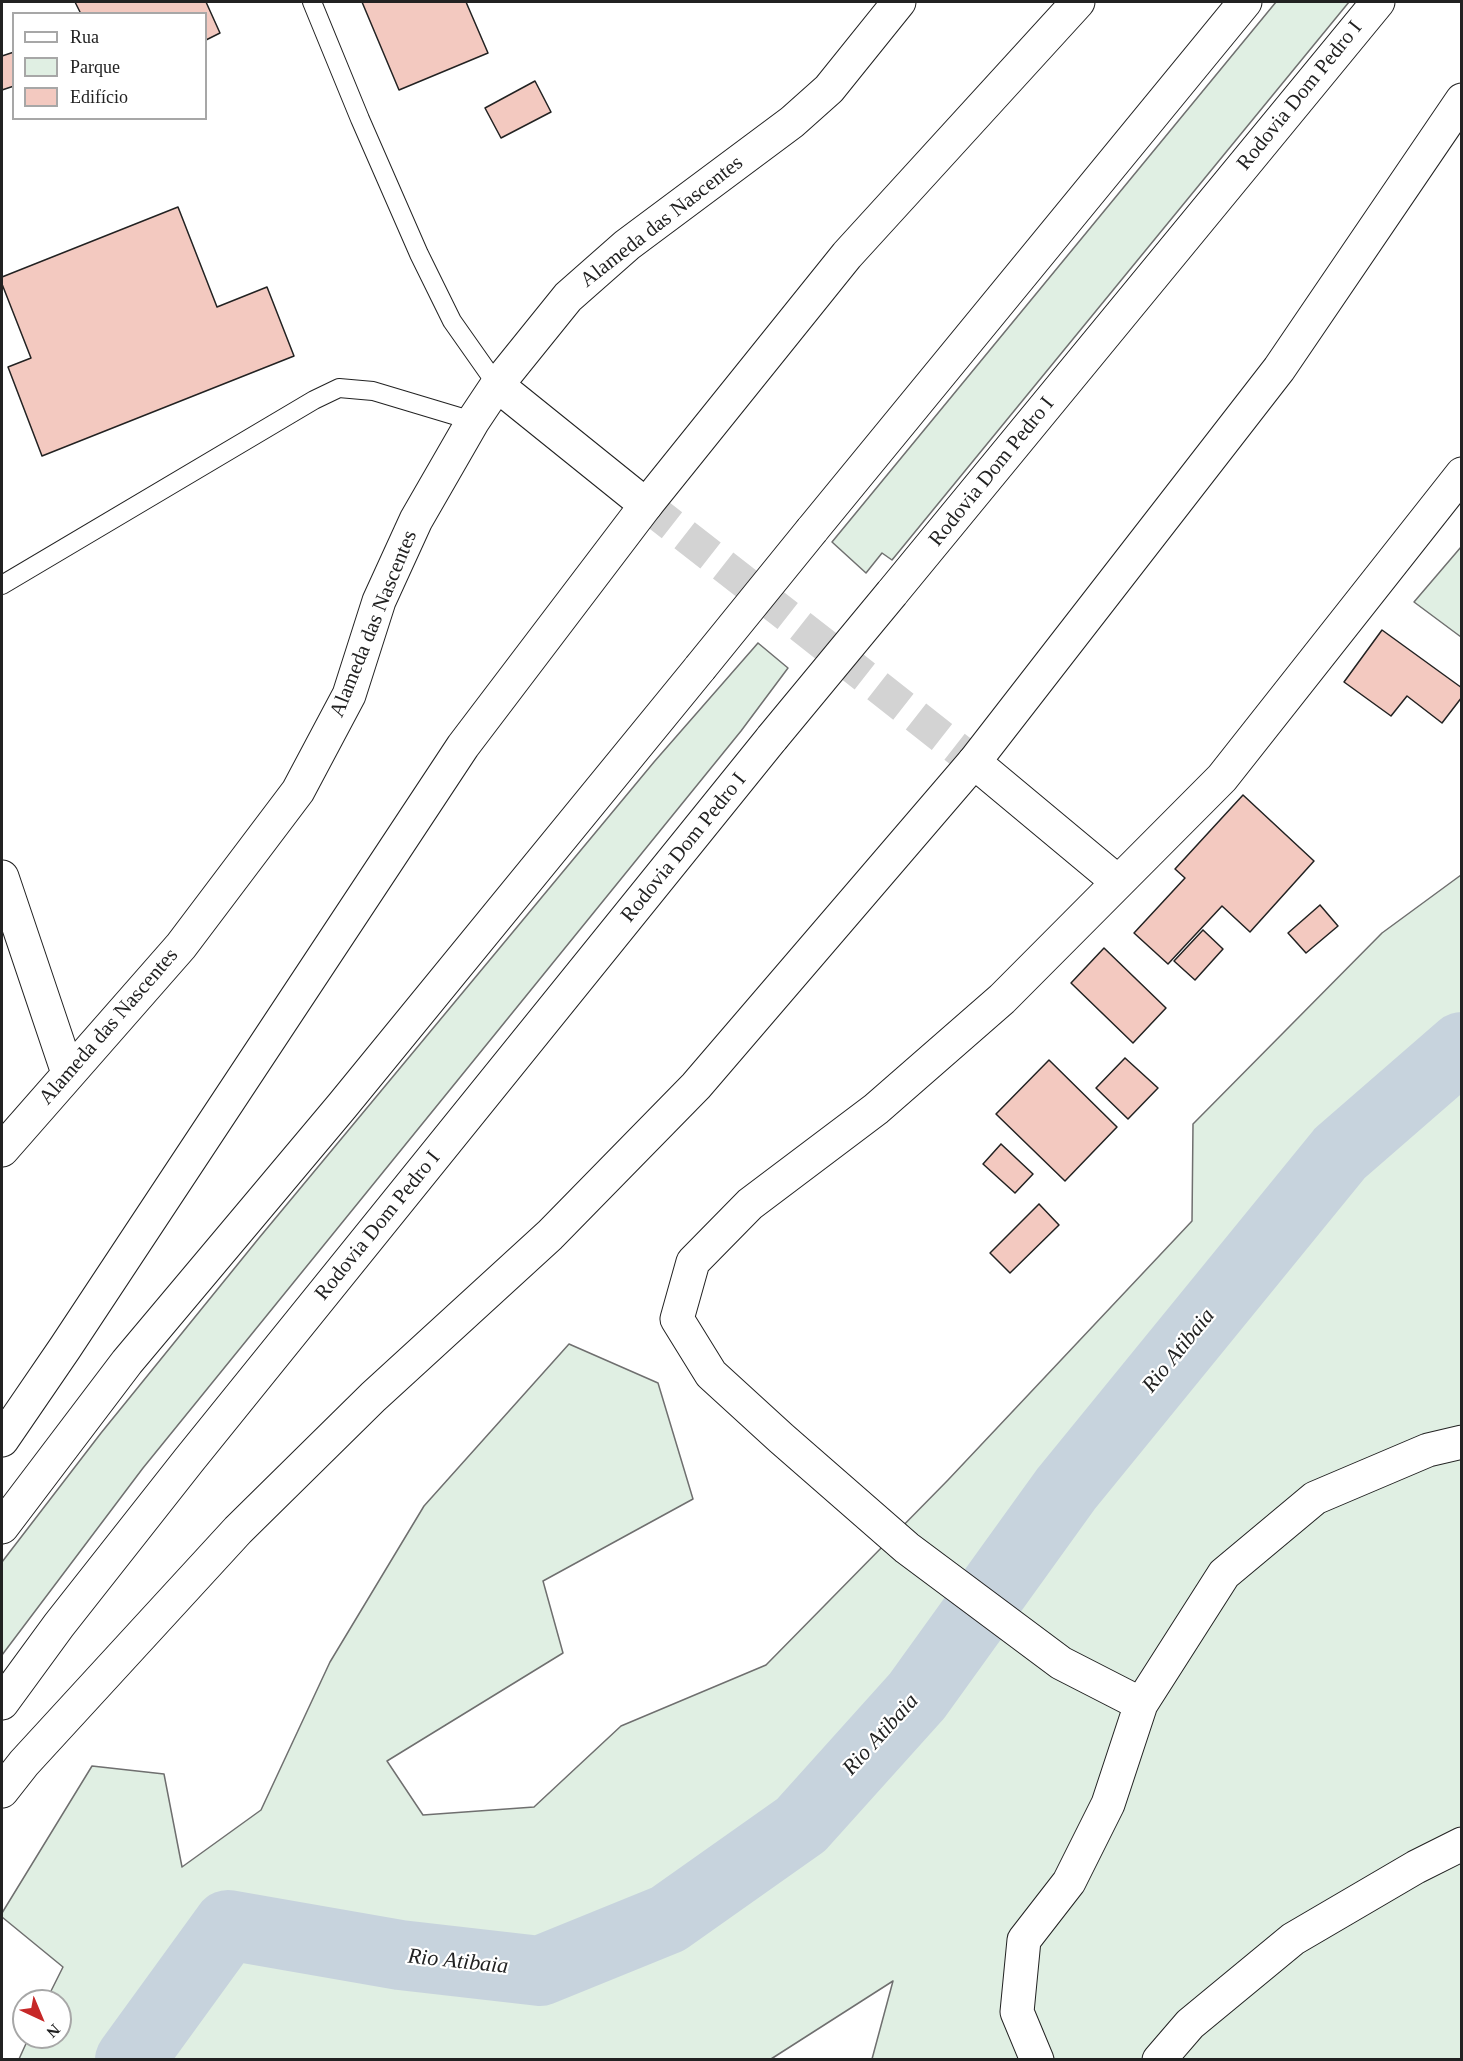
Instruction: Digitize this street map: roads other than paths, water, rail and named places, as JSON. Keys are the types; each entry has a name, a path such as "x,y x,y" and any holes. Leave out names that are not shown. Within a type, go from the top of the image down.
{"main road":[{"name":"Alameda das Nascentes","path":"2,1150 181,946 298,791 349,695 379,601 416,520 473,421 497,385 568,297 627,244 792,122 829,88 899,2"},
{"path":"2,1440 72,1339 464,746 646,505 847,255 1078,2"},
{"path":"2,1527 127,1362 342,1106 1245,2"},
{"name":"Rodovia Dom Pedro I","path":"2,1704 59,1625 189,1460 772,738 1378,2"},
{"path":"2,1791 24,1762 238,1530 373,1397 550,1235 696,1086 974,762 1279,369 1461,99"},
{"path":"497,385 646,505"},
{"path":"1141,1704 1061,1663 908,1548 711,1374 677,1319 693,1262 750,1204 876,1109 1002,999 1222,778 1461,474"},
{"path":"974,762 1118,882"},
{"path":"2,877 68,1073"},
{"path":"1037,2060 1017,2012 1024,1940 1069,1882 1108,1804 1141,1704 1224,1574 1315,1498 1428,1450 1461,1442"},
{"path":"1159,2060 1190,2024 1293,1939 1416,1867 1461,1844"}],"lane":[{"path":"312,2 419,254 452,321 497,385"},
{"path":"2,585 314,400 339,388 374,391 473,421"}],"waterway":[{"name":"Rio Atibaia","path":"130,2060 228,1925 400,1955 540,1971 668,1919 801,1825 917,1696 1066,1489 1340,1153 1462,1047"}],"tunnel":[{"path":"646,505 974,762"}]}
